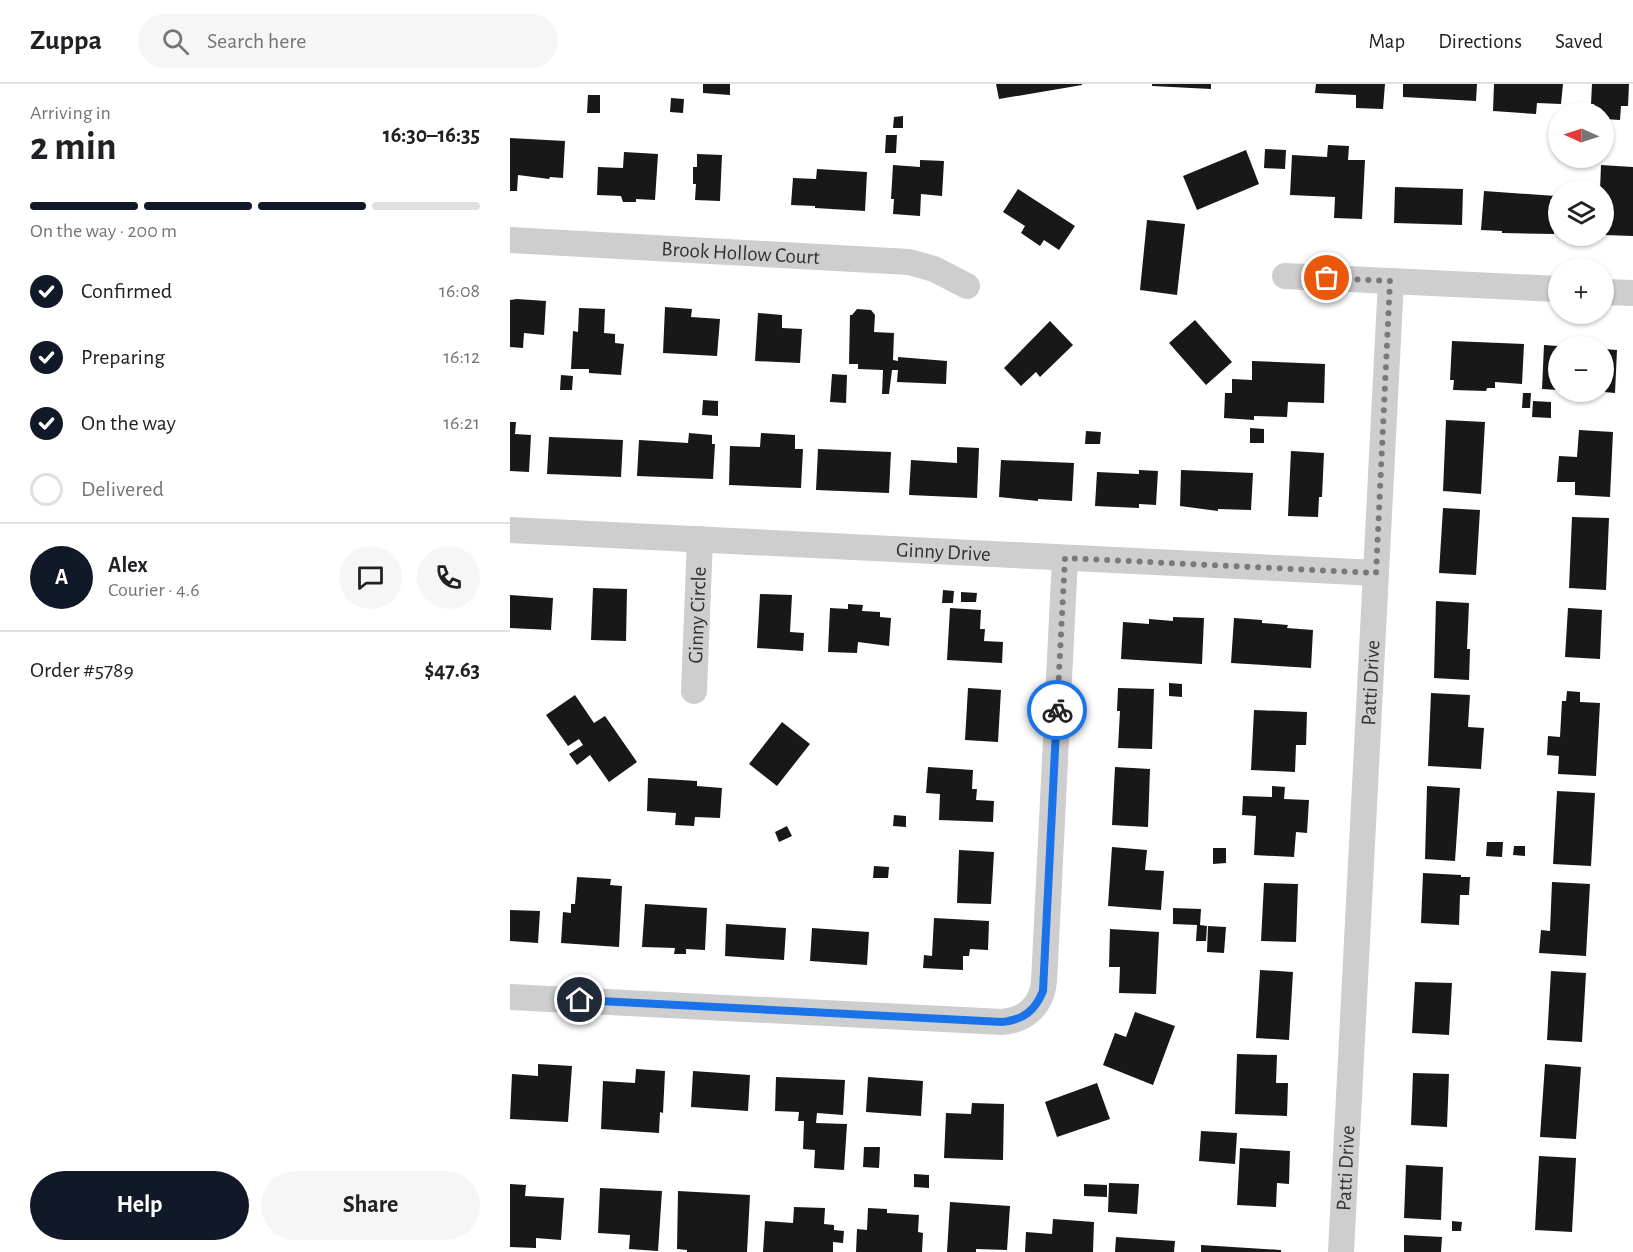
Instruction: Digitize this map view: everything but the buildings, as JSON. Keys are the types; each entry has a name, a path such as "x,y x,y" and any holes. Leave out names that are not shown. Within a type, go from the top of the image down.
{"street":[{"name":"Brook Hollow Court","path":"510,240 909,262 934,269 968,286"},
{"path":"1285,276 1548,289"},
{"name":"Patti Drive","path":"1341,1252 1390,281"},
{"path":"1614,292 1633,293"},
{"name":"Ginny Drive","path":"510,530 1376,573"},
{"name":"Ginny Circle","path":"694,691 700,539"},
{"path":"510,997 1002,1022 1016,1020 1031,1011 1040,999 1044,982 1065,558"}],"way so far":[{"path":"1057,710 1065,558 1376,573 1390,281 1327,278"}],"route":[{"path":"580,1000 1002,1022 1024,1017 1036,1006 1043,991 1057,710"}]}
